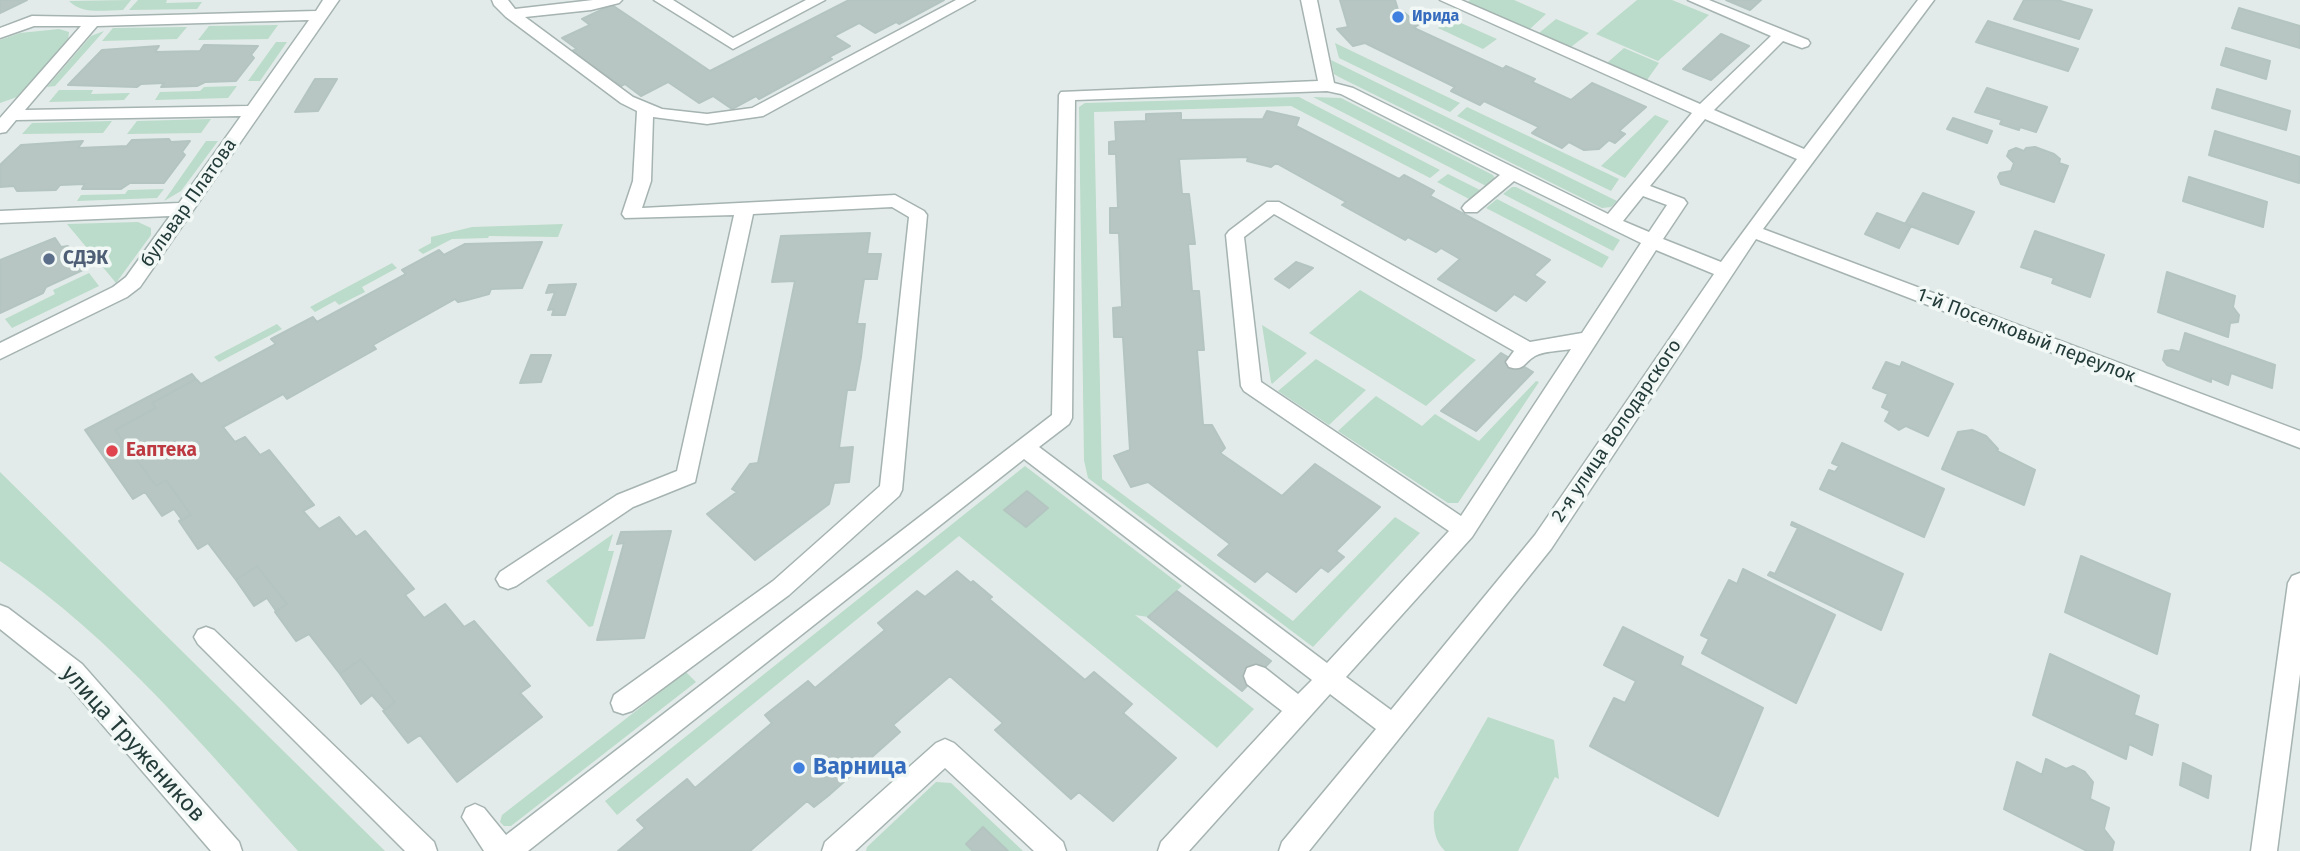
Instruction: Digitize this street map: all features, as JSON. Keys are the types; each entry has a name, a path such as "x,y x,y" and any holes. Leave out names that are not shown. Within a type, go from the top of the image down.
{"street":[{"name":"бульвар Платова","path":"0,352 121,292 134,282 331,0"},
{"path":"500,0 511,14 627,100 645,110 698,119 727,120 757,112 967,0"},
{"path":"511,14 581,7 614,0"},
{"path":"662,0 733,44 817,0"},
{"path":"1309,0 1327,86"},
{"path":"1448,0 1809,158"},
{"path":"1696,0 1802,43"},
{"name":"2-я улица Володарского","path":"1292,851 1543,542 1752,231 1926,0"},
{"path":"0,33 33,21 93,22 320,15"},
{"path":"0,128 93,22"},
{"path":"1611,223 1702,112 1781,35"},
{"path":"507,851 1062,418 1067,95 1327,86 1347,90 1611,223 1725,271"},
{"path":"623,703 781,588 891,490 918,215 895,201 631,214 642,181 645,110"},
{"path":"12,115 254,111"},
{"path":"1471,208 1513,173"},
{"path":"1171,851 1464,530 1678,203 1640,189"},
{"path":"1464,530 1251,386 1235,234 1273,206 1522,356 1588,339"},
{"path":"508,579 625,501 687,476 745,207"},
{"path":"1,218 185,209"},
{"name":"1-й Поселковый переулок","path":"1752,231 2300,440"},
{"path":"1025,448 1393,726"},
{"path":"2264,851 2300,583"},
{"name":"улица Тружеников","path":"3,622 73,673 229,851"},
{"path":"206,637 424,851"},
{"path":"1256,676 1300,710"},
{"path":"835,851 945,751 1053,851"},
{"path":"475,817 501,851"}],"green space":[{"path":"131,0 123,10 101,11 87,10 69,1"},
{"path":"138,0 167,0 166,3 202,2 197,9 129,10"},
{"path":"1514,0 1546,14 1530,29 1468,2"},
{"path":"1637,0 1672,0 1709,15 1658,61 1596,34"},
{"path":"1452,19 1497,39 1483,49 1438,28"},
{"path":"1556,19 1589,33 1571,47 1539,33"},
{"path":"278,25 268,39 198,40 209,26"},
{"path":"187,27 177,39 102,41 113,28"},
{"path":"59,29 69,32 68,41 17,97 0,103 0,40 20,33"},
{"path":"104,31 55,86 47,87 91,36"},
{"path":"276,42 287,42 260,81 248,81"},
{"path":"1335,43 1460,103 1450,112 1339,58"},
{"path":"1624,48 1659,63 1647,80 1607,63"},
{"path":"1331,60 1617,201 1611,207 1602,208 1339,77 1334,74"},
{"path":"237,86 228,98 155,100 160,92 200,91 204,87"},
{"path":"59,90 93,90 91,94 130,93 124,100 49,102"},
{"path":"1299,97 1440,170 1430,178 1291,106 1094,112 1102,479 1293,621 1395,517 1420,533 1313,647 1088,478 1084,460 1079,107 1085,103"},
{"path":"1313,97 1341,98 1493,175 1495,179 1486,186"},
{"path":"1467,107 1619,179 1611,191 1457,116"},
{"path":"1655,115 1669,121 1625,178 1601,166"},
{"path":"211,119 201,133 127,134 137,121"},
{"path":"112,121 103,133 22,134 32,123"},
{"path":"206,141 218,141 181,191 164,201"},
{"path":"1448,174 1480,190 1469,199 1437,182"},
{"path":"1512,187 1620,240 1613,251 1503,194"},
{"path":"164,189 157,198 77,201 81,195 125,194 128,190"},
{"path":"1497,199 1609,257 1602,268 1486,208"},
{"path":"138,222 151,228 151,235 116,283 67,224"},
{"path":"563,224 558,237 489,236 452,239 423,254 418,250 431,243 431,237 472,227"},
{"path":"392,263 397,268 362,287 365,292 339,305 335,301 315,312 310,307"},
{"path":"89,273 99,286 12,328 5,319 55,294 53,290"},
{"path":"1360,290 1476,360 1426,406 1309,333"},
{"path":"277,324 282,329 219,362 214,357"},
{"path":"1262,325 1307,353 1272,384 1271,382"},
{"path":"1316,359 1366,390 1329,425 1278,391"},
{"path":"1536,381 1539,382 1458,503 1448,503 1338,431 1376,396 1422,426 1435,414 1479,441"},
{"path":"1025,466 1182,586 1148,617 1135,615 1254,709 1217,748 959,536 617,815 605,801"},
{"path":"0,472 385,851 298,851 121,660 42,592 0,561"},
{"path":"613,534 608,551 614,551 593,626 589,627 546,581"},
{"path":"686,672 696,682 511,826 504,826 500,822 502,815"},
{"path":"1488,717 1554,740 1559,779 1555,777 1518,851 1445,851 1435,833 1434,812"},
{"path":"936,782 951,783 1023,851 866,851 867,847"}],"building":[{"path":"0,0 27,0 0,13"},
{"path":"849,0 944,0 899,24 896,22 875,33 859,23 834,36 850,46 829,57 832,59 759,99 756,96 732,109 713,96 699,103 668,82 641,96 625,84 621,86 572,51 577,49 562,38 590,25 582,19 612,5 710,71"},
{"path":"1340,0 1395,0 1399,13 1405,13 1418,25 1414,28 1503,69 1506,66 1535,79 1532,82 1571,100 1592,83 1646,107 1619,131 1625,134 1615,143 1609,140 1599,149 1584,150 1569,142 1562,148 1532,133 1539,127 1484,101 1480,105 1451,91 1455,87 1365,43 1353,46 1337,29 1348,27"},
{"path":"1726,0 1761,0 1750,10"},
{"path":"2024,0 2057,0 2092,10 2079,39 2014,19"},
{"path":"2239,8 2300,26 2300,48 2232,28"},
{"path":"1988,21 2078,49 2068,71 1976,42"},
{"path":"1721,34 1749,46 1711,80 1683,69"},
{"path":"204,45 258,46 251,55 254,58 236,81 161,87 164,83 141,84 137,87 68,85 102,50 159,46 155,52 200,51"},
{"path":"2226,48 2270,61 2266,79 2221,65"},
{"path":"315,79 337,79 318,111 295,112"},
{"path":"1987,88 2047,107 2036,132 2000,124 2002,120 1975,112"},
{"path":"2217,89 2290,111 2286,130 2212,108"},
{"path":"1267,111 1299,118 1296,126 1399,179 1404,175 1434,191 1430,196 1550,260 1534,275 1545,282 1526,301 1514,294 1496,311 1438,279 1460,259 1441,248 1436,252 1408,237 1405,240 1342,205 1346,202 1276,163 1271,167 1247,161 1248,157 1179,159 1182,194 1189,194 1195,244 1188,244 1192,291 1199,291 1204,350 1197,350 1203,425 1212,425 1225,448 1220,453 1282,496 1315,464 1380,507 1336,551 1344,557 1328,572 1321,567 1296,592 1267,571 1255,582 1218,555 1230,544 1148,482 1131,487 1114,456 1130,450 1123,337 1114,337 1113,308 1122,307 1119,233 1110,233 1110,208 1118,208 1116,154 1109,154 1109,142 1116,141 1115,122 1146,121 1146,114 1181,113 1181,120 1263,119"},
{"path":"1953,118 1992,131 1987,143 1947,129"},
{"path":"2215,131 2300,157 2299,183 2209,155"},
{"path":"169,139 171,142 190,141 182,152 185,155 164,183 130,183 121,189 82,189 85,184 60,185 56,190 17,191 14,186 0,187 0,165 21,145 83,141 78,148 127,146 132,140"},
{"path":"2035,147 2054,154 2060,159 2059,163 2068,166 2054,202 2001,184 1998,177 2000,173 2011,171 2014,163 2007,156 2009,151 2016,148 2024,151 2026,148"},
{"path":"2189,177 2267,202 2263,227 2183,201"},
{"path":"1923,193 1974,212 1958,244 1905,224"},
{"path":"1877,213 1911,226 1899,248 1865,234"},
{"path":"2035,231 2104,255 2090,297 2052,283 2054,278 2021,267"},
{"path":"870,233 867,254 881,254 877,279 864,279 857,324 865,324 861,357 855,390 847,390 839,448 853,447 849,482 834,483 829,504 755,560 707,514 737,492 732,489 750,464 758,463 795,281 772,282 781,236"},
{"path":"55,238 61,247 68,246 85,269 0,313 0,260"},
{"path":"542,242 522,288 491,289 489,294 458,302 455,299 373,345 376,349 287,399 283,394 223,427 235,442 245,437 260,455 269,450 314,505 303,511 319,529 339,517 356,537 365,531 414,589 405,595 424,618 445,604 464,627 474,621 530,686 520,693 542,717 457,782 420,735 408,743 383,711 395,702 361,659 340,674 309,634 296,641 275,612 287,604 257,566 236,580 208,543 198,549 179,521 191,515 166,480 156,486 115,430 156,408 152,403 196,379 201,384 276,344 271,339 313,317 317,322 406,274 402,270 439,250 444,255 465,244"},
{"path":"1296,262 1313,268 1289,288 1275,279"},
{"path":"2167,272 2235,296 2233,307 2239,315 2238,322 2230,323 2228,337 2158,312"},
{"path":"576,284 565,315 552,315 554,309 548,310 555,292 546,293 549,285"},
{"path":"2185,333 2275,365 2272,388 2231,373 2228,385 2211,378 2211,382 2167,365 2163,360 2165,351 2180,352"},
{"path":"1501,353 1533,372 1476,431 1441,411"},
{"path":"531,355 551,355 541,382 520,383"},
{"path":"1886,362 1900,367 1902,362 1953,384 1928,436 1906,426 1899,430 1885,421 1890,411 1882,407 1888,394 1873,388"},
{"path":"192,374 196,379 152,403 156,408 115,430 156,486 166,480 191,515 182,520 174,509 162,516 145,492 133,499 85,430"},
{"path":"1972,430 1986,436 1997,451 2035,470 2024,505 1942,469 1958,432"},
{"path":"1842,443 1944,489 1924,537 1820,489 1829,470 1835,472 1839,466 1832,463"},
{"path":"1027,491 1048,508 1026,527 1004,510"},
{"path":"1792,522 1903,574 1881,630 1768,575 1770,572 1775,574 1798,528 1791,525"},
{"path":"671,531 644,638 597,640 624,543 617,544 621,532"},
{"path":"2081,556 2170,594 2157,654 2065,612"},
{"path":"257,566 287,604 276,611 267,598 254,606 236,580"},
{"path":"1743,569 1835,615 1796,703 1702,653 1709,639 1701,635 1729,580 1737,584"},
{"path":"957,571 992,597 989,599 1085,680 1094,672 1132,704 1123,713 1176,758 1113,821 1079,792 1071,799 995,730 1003,723 950,676 893,725 900,732 828,796 814,807 807,801 750,851 618,851 645,828 637,820 687,779 695,788 772,723 765,715 808,681 815,688 885,630 878,623 917,591 925,597"},
{"path":"1177,591 1271,661 1242,691 1148,617"},
{"path":"1623,627 1683,657 1680,665 1763,708 1718,816 1590,746 1614,698 1625,703 1636,681 1604,665"},
{"path":"2050,654 2139,696 2134,715 2158,725 2152,755 2129,744 2126,759 2033,715"},
{"path":"361,659 395,702 385,710 372,695 361,704 340,674"},
{"path":"2046,759 2066,769 2073,766 2085,772 2093,782 2090,799 2109,808 2104,829 2114,842 2112,851 2087,851 2004,809 2017,762 2042,775"},
{"path":"2183,763 2211,776 2208,798 2180,785"},
{"path":"983,827 1008,851 973,851 966,844"}],"place":[{"name":"Ирида","path":"1398,17"},
{"name":"СДЭК","path":"49,259"},
{"name":"Еаптека","path":"112,451"},
{"name":"Варница","path":"799,768"}]}
